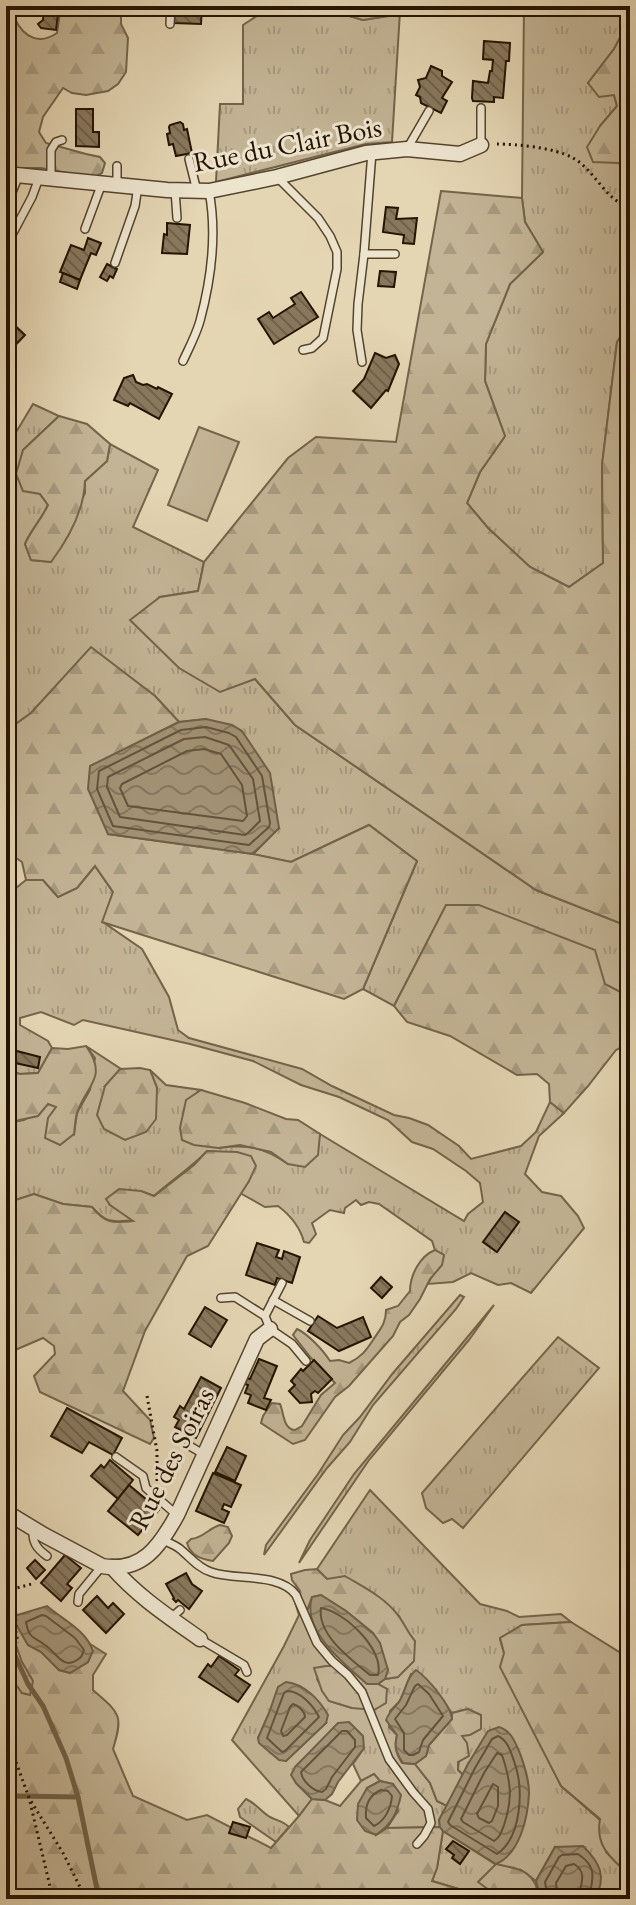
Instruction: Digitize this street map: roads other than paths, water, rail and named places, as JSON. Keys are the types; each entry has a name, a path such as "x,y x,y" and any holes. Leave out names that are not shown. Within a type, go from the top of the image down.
{"street":[{"name":"Rue du Clair Bois","path":"12,174 203,191 277,177 372,152 407,149 460,154 481,145"},
{"name":"Rue des Soiras","path":"107,1566 130,1566 152,1552 163,1540 257,1339 268,1322"},
{"path":"6,1512 107,1566 126,1584 175,1614 200,1639"}],"lane":[{"path":"170,24 171,6"},
{"path":"481,108 481,145"},
{"path":"407,149 429,111"},
{"path":"6,246 45,177 51,150 56,142 62,140"},
{"path":"362,362 357,330 358,304 372,152"},
{"path":"183,361 199,324 213,233 213,212 189,159"},
{"path":"85,229 117,166"},
{"path":"6,207 12,174"},
{"path":"277,177 318,218 337,252 337,269 323,338 312,348 303,350"},
{"path":"115,263 135,206 138,186"},
{"path":"175,190 177,218"},
{"path":"364,254 395,254"},
{"path":"268,1322 273,1300 282,1283"},
{"path":"221,1298 235,1297 268,1322 306,1361"},
{"path":"273,1300 310,1321"},
{"path":"188,1445 205,1455"},
{"path":"116,1457 143,1476 146,1488 177,1515"},
{"path":"33,1528 36,1548 47,1556"},
{"path":"163,1540 207,1572 257,1578 292,1589 317,1643 362,1692 389,1759 428,1809 431,1823 417,1844"},
{"path":"78,1602 79,1594 107,1566"},
{"path":"200,1639 244,1665 247,1672"}],"water":[{"path":"206,719 232,725 242,731 270,773 279,828 253,854 108,834 88,789 90,766 179,722"},
{"path":"321,1595 346,1611 373,1633 380,1643 388,1670 385,1679 378,1684 367,1684 337,1657 319,1634 310,1610 312,1597"},
{"path":"6,1601 14,1616 47,1606 85,1637 93,1651 88,1662 70,1673 59,1670 41,1652 28,1645 17,1626 9,1641 6,1641"},
{"path":"416,1670 438,1693 452,1719 429,1745 426,1756 415,1764 403,1763 397,1753 397,1735 386,1720"},
{"path":"286,1682 310,1693 328,1715 326,1723 286,1761 279,1760 259,1743 258,1738 278,1687"},
{"path":"349,1722 363,1736 364,1748 332,1794 325,1800 312,1799 291,1775 338,1723"},
{"path":"499,1727 510,1735 517,1747 529,1793 527,1813 517,1843 496,1864 443,1831 439,1820 488,1731"},
{"path":"380,1781 393,1784 401,1795 393,1818 376,1835 365,1831 357,1820 358,1804 367,1788"},
{"path":"583,1846 600,1870 601,1883 595,1899 541,1899 536,1881 555,1847"}],"waterway":[{"path":"6,1636 66,1758 78,1797 99,1899"},
{"path":"6,1802 17,1796 78,1797"}]}
